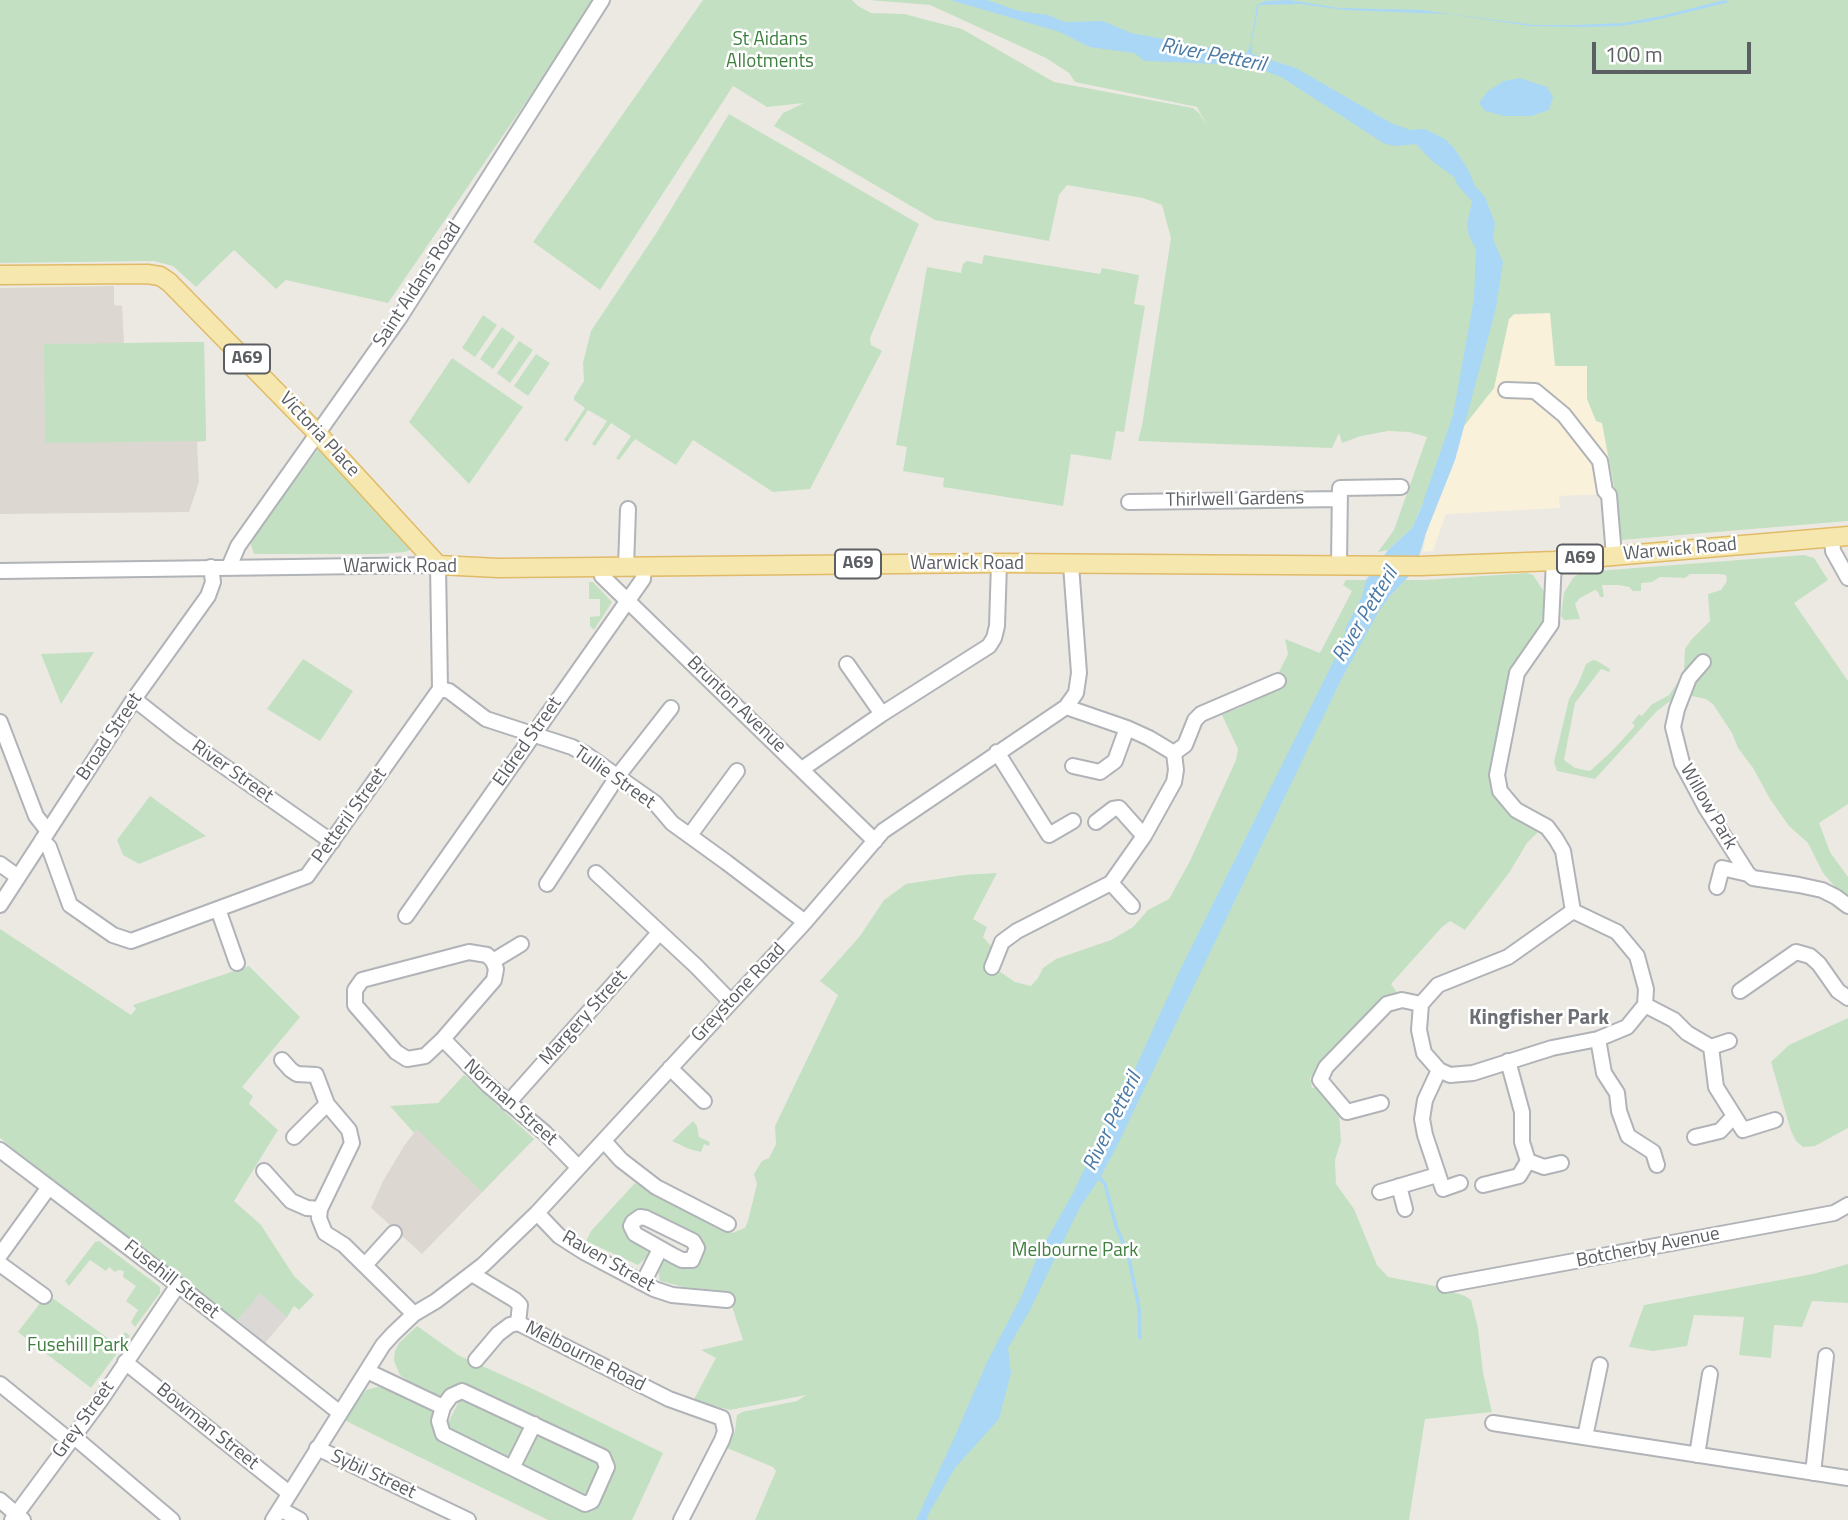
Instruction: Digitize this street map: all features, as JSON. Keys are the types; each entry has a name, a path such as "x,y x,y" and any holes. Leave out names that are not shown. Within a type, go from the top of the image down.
{"main road":[{"name":"Victoria Place","path":"0,275 160,276 199,311 317,432 438,565"},
{"name":"Warwick Road","path":"438,565 498,568 999,564 1420,566 1554,561 1840,537"}],"street":[{"name":"Saint Aidans Road","path":"229,567 238,546 400,317 602,0"},
{"path":"1506,390 1535,391 1564,415 1601,461 1605,491 1609,495 1614,556"},
{"path":"1339,564 1340,488 1401,487"},
{"name":"Thirlwell Gardens","path":"1129,502 1340,499"},
{"path":"628,509 635,567"},
{"path":"1840,537 1833,551 1848,578"},
{"path":"1554,561 1551,624 1517,673 1497,775 1500,791 1516,810 1547,827 1563,851 1573,911"},
{"path":"802,769 881,714 989,646 997,626 999,564"},
{"path":"438,565 440,689"},
{"name":"Warwick Road","path":"0,571 438,565"},
{"path":"1071,565 1079,673 1076,693 1066,707 1127,728 1174,753"},
{"name":"Broad Street","path":"0,905 134,699 208,596 213,582 211,567"},
{"name":"Brunton Avenue","path":"600,567 602,576 875,841"},
{"name":"Eldred Street","path":"406,916 645,575 635,567"},
{"name":"Willow Park","path":"1703,662 1689,678 1683,691 1674,718 1675,740 1685,772 1748,874"},
{"path":"846,664 881,714"},
{"path":"1174,753 1185,745 1200,714 1278,681"},
{"name":"Tullie Street","path":"440,689 449,691 486,719 580,751 655,803 672,823 805,922"},
{"name":"Petteril Street","path":"0,722 70,905 120,939 131,941 307,876 440,689"},
{"name":"River Street","path":"134,699 181,736 332,842"},
{"name":"Greystone Road","path":"276,1515 383,1345 414,1314 472,1274 537,1213 805,922 875,841 900,818 1066,707"},
{"path":"547,884 617,777 671,708"},
{"path":"1073,766 1100,772 1115,761 1127,728"},
{"path":"997,752 1049,835 1073,821"},
{"path":"992,967 1002,942 1033,922 1111,883 1144,836 1174,782 1174,753"},
{"path":"690,835 737,771"},
{"path":"1096,822 1113,809 1119,808 1144,836"},
{"path":"0,864 19,877"},
{"name":"Willow Park","path":"1717,887 1718,873 1722,868 1748,874 1763,881 1822,890 1845,904"},
{"path":"596,873 731,1002"},
{"path":"1111,883 1132,906"},
{"path":"218,909 237,963"},
{"path":"1573,911 1617,932 1637,956 1646,989 1644,1005 1627,1027 1598,1039 1552,1048 1473,1073 1450,1076 1439,1070 1424,1053 1419,1030 1422,1004 1438,985 1508,957 1573,911"},
{"name":"Margery Street","path":"508,1103 659,933"},
{"path":"988,935 1002,942"},
{"path":"494,961 521,944"},
{"path":"469,952 487,955 494,961 494,980 443,1039 432,1051 417,1059 408,1059 396,1052 355,1005 358,985 362,980 469,952"},
{"path":"1740,991 1796,952 1810,956 1838,991 1848,998"},
{"path":"1381,1103 1347,1112 1320,1080 1326,1068 1387,1004 1402,1000 1422,1004"},
{"path":"1644,1005 1674,1020 1687,1033 1711,1047 1728,1041"},
{"name":"Norman Street","path":"443,1039 578,1167"},
{"path":"1598,1039 1604,1073 1617,1093 1619,1111 1628,1136 1653,1152 1657,1165"},
{"path":"1711,1047 1716,1087 1743,1130 1775,1120"},
{"path":"282,1060 297,1074 321,1072 327,1104 349,1130 352,1143 320,1209 319,1218 325,1233 344,1245 414,1314"},
{"path":"1483,1185 1519,1176 1528,1161 1522,1142 1522,1112 1508,1061"},
{"path":"670,1068 704,1101"},
{"path":"1439,1070 1425,1100 1422,1119 1443,1189 1460,1183"},
{"path":"294,1137 327,1104"},
{"path":"1695,1137 1720,1131 1733,1117"},
{"path":"1621,1149 1633,1139"},
{"path":"604,1140 621,1160 656,1187 728,1224"},
{"name":"Fusehill Street","path":"0,1150 178,1285 340,1413"},
{"path":"1528,1161 1544,1167 1561,1163"},
{"path":"264,1171 291,1202 320,1209"},
{"path":"1380,1192 1437,1175"},
{"path":"0,1255 49,1186"},
{"path":"1399,1186 1405,1209"},
{"name":"Botcherby Avenue","path":"1445,1285 1834,1213 1848,1205"},
{"name":"Raven Street","path":"537,1213 559,1236 640,1282 672,1295 727,1300"},
{"path":"365,1265 394,1233"},
{"path":"640,1282 646,1277 660,1249"},
{"path":"0,1264 44,1296"},
{"name":"Melbourne Road","path":"472,1274 520,1305 518,1323 669,1399 722,1418 722,1440 681,1520"},
{"name":"Grey Street","path":"17,1518 178,1285"},
{"path":"476,1360 498,1334 510,1325 518,1323"},
{"path":"1813,1473 1826,1356"},
{"name":"Bowman Street","path":"125,1362 289,1493"},
{"path":"1585,1437 1600,1365"},
{"path":"366,1371 443,1407"},
{"path":"1697,1455 1710,1374"},
{"path":"0,1384 172,1520"},
{"path":"462,1391 596,1452 606,1460 607,1467 592,1502 585,1504 443,1434 439,1421 443,1407 456,1392 462,1391"},
{"path":"1493,1423 1848,1478"},
{"path":"512,1468 534,1424"},
{"name":"Sybil Street","path":"317,1448 468,1520"},
{"path":"0,1500 17,1518"},
{"path":"276,1515 300,1520"}],"shaded area":[{"path":"114,286 114,305 122,306 124,343 204,342 206,441 197,442 199,482 189,512 0,514 0,288"},
{"path":"1550,313 1562,366 1587,366 1587,399 1596,421 1602,423 1615,492 1621,545 1606,546 1602,494 1559,496 1560,508 1446,514 1433,551 1423,552 1426,533 1455,460 1464,426 1494,388 1509,319 1514,315"},
{"path":"464,1075 534,1139 422,1254 371,1208 404,1146"},
{"path":"259,1292 288,1316 265,1343 238,1320"}],"green space":[{"path":"0,0 596,0 388,303 286,280 276,289 234,250 196,287 173,266 154,261 0,263"},
{"name":"St Aidans Allotments","path":"703,0 852,0 871,13 904,14 962,29 1054,82 1193,108 1208,128 1197,107 1075,82 1069,73 1046,58 930,5 869,0 1848,0 1848,521 1621,540 1602,423 1596,421 1587,399 1587,366 1555,366 1550,313 1514,314 1509,319 1494,388 1464,426 1430,487 1412,528 1388,550 1378,552 1394,530 1427,437 1409,432 1388,431 1342,443 1339,433 1332,448 1138,441 1171,238 1162,205 1143,198 1067,185 1059,195 1049,241 935,220 774,126 783,113 804,103 767,107 733,86 600,290 533,242"},
{"path":"729,114 919,224 870,338 871,345 882,351 810,489 773,492 693,440 676,465 635,439 619,460 616,458 631,436 611,423 595,446 592,444 607,421 588,410 567,442 564,440 585,408 574,400 574,397 584,381 583,363 591,331 657,232"},
{"path":"984,255 1100,274 1102,268 1139,275 1134,304 1145,306 1124,432 1116,431 1111,460 1071,454 1063,506 943,487 944,478 903,471 907,447 896,445 927,267 961,273 963,264 967,261 982,264"},
{"path":"483,315 497,325 475,357 462,348"},
{"path":"502,327 515,337 493,369 480,359"},
{"path":"519,341 533,350 510,383 497,373"},
{"path":"204,342 206,441 45,443 44,344"},
{"path":"536,354 550,363 528,396 514,386"},
{"path":"452,358 523,407 469,484 409,422"},
{"path":"321,446 413,546 410,550 379,554 254,554 252,535"},
{"path":"1804,555 1814,558 1828,580 1794,603 1848,681 1848,804 1819,823 1830,852 1848,877 1848,902 1823,873 1808,843 1789,826 1770,799 1738,748 1732,733 1713,704 1706,699 1687,695 1674,698 1657,711 1595,779 1557,771 1554,762 1569,699 1586,664 1593,660 1610,669 1609,672 1601,669 1575,703 1564,760 1575,768 1590,771 1635,726 1632,723 1639,714 1642,716 1651,705 1669,695 1684,673 1685,649 1710,621 1708,594 1721,590 1727,581 1726,575 1690,574 1685,578 1660,577 1652,582 1641,583 1641,591 1618,585 1602,585 1604,597 1600,597 1595,590 1580,598 1575,604 1580,619 1564,620 1561,616 1564,593 1573,578 1578,574 1596,571"},
{"name":"Melbourne Park","path":"1527,573 1533,575 1545,593 1548,623 1522,658 1498,799 1502,807 1539,831 1527,843 1509,873 1465,930 1450,921 1442,927 1391,984 1398,994 1386,997 1365,1016 1310,1078 1312,1088 1317,1087 1339,1113 1341,1141 1335,1160 1336,1184 1354,1209 1377,1265 1388,1277 1435,1286 1465,1296 1471,1300 1478,1328 1483,1373 1492,1412 1425,1419 1409,1520 755,1520 776,1471 773,1467 727,1448 735,1431 737,1415 797,1401 806,1395 730,1410 693,1401 716,1358 701,1350 743,1340 727,1291 684,1287 660,1281 658,1270 667,1254 673,1258 701,1251 633,1217 649,1246 647,1257 638,1265 586,1241 591,1231 635,1183 732,1233 745,1228 757,1184 754,1174 762,1161 769,1158 776,1144 775,1126 838,995 820,981 860,936 884,900 906,884 997,873 973,919 987,927 983,937 991,946 990,965 1015,982 1031,986 1043,968 1056,959 1111,940 1133,927 1148,910 1169,899 1190,861 1236,760 1238,749 1221,713 1237,709 1268,694 1288,654 1285,639 1320,653 1352,591 1343,585 1346,580 1425,580"},
{"path":"589,582 593,582 612,602 594,630 590,626 590,617 600,616 600,599 589,599"},
{"path":"94,652 61,704 41,654"},
{"path":"303,659 353,691 320,741 267,709"},
{"path":"150,796 206,836 139,864 123,855 117,840"},
{"path":"0,929 131,1015 136,1009 133,1005 249,966 300,1017 242,1087 253,1096 249,1104 278,1130 234,1201 261,1225 294,1276 314,1295 299,1310 294,1306 287,1317 260,1293 236,1322 0,1138"},
{"path":"1848,1018 1848,1128 1815,1146 1803,1147 1791,1131 1771,1062 1789,1045"},
{"path":"464,1075 534,1139 482,1192 417,1129 414,1133 390,1106 438,1103"},
{"path":"693,1121 699,1137 710,1142 709,1146 704,1144 701,1152 672,1141"},
{"path":"99,1241 160,1287 160,1293 135,1327 131,1322 138,1310 126,1301 136,1286 123,1277 124,1271 115,1272 109,1267 106,1271 90,1260 69,1286 65,1281 95,1242"},
{"path":"1848,1264 1848,1303 1812,1301 1802,1327 1774,1325 1771,1358 1739,1355 1744,1317 1694,1315 1687,1346 1653,1351 1629,1347 1644,1305 1813,1274"},
{"name":"Fusehill Park","path":"47,1294 116,1344 125,1332 130,1336 91,1388 18,1332"},
{"path":"417,1326 458,1355 663,1453 632,1520 548,1520 344,1420 366,1390 377,1387 391,1388 429,1403 436,1412 435,1424 591,1510 612,1469 467,1386 443,1396 420,1390 400,1375 394,1361 395,1351 399,1343"},
{"path":"461,1397 521,1424 527,1431 544,1435 602,1463 589,1494 585,1497 529,1471 521,1460 515,1457 503,1458 448,1432 447,1425"}],"water":[{"name":"River Petteril","path":"950,0 987,0 1019,11 1048,15 1065,22 1103,21 1131,33 1246,54 1250,47 1257,5 1265,1 1289,0 1339,8 1421,10 1534,25 1623,23 1724,0 1730,2 1652,21 1620,26 1582,27 1530,26 1449,14 1344,10 1301,4 1259,5 1252,54 1296,68 1391,123 1410,130 1425,129 1445,139 1454,148 1475,186 1485,197 1495,223 1493,239 1503,262 1496,308 1455,460 1426,533 1415,570 1379,611 1341,680 1117,1146 1080,1207 1030,1310 1008,1348 1011,1373 999,1419 955,1468 927,1520 916,1520 987,1362 1022,1295 1038,1255 1127,1086 1180,970 1343,642 1346,627 1362,597 1366,580 1388,550 1412,528 1421,508 1453,415 1474,298 1476,249 1469,236 1467,224 1472,201 1458,186 1454,177 1432,161 1416,144 1385,144 1281,77 1265,71 1218,64 1145,61 1134,53 1089,47 1060,32"},
{"path":"1520,78 1547,87 1553,97 1549,110 1531,116 1504,116 1485,111 1479,103 1488,91 1504,81"}],"waterway":[{"name":"River Petteril","path":"1099,1177 1105,1184 1116,1226 1128,1254 1139,1308 1140,1338"}],"district":[{"name":"Kingfisher Park","path":"1539,1019"}]}
